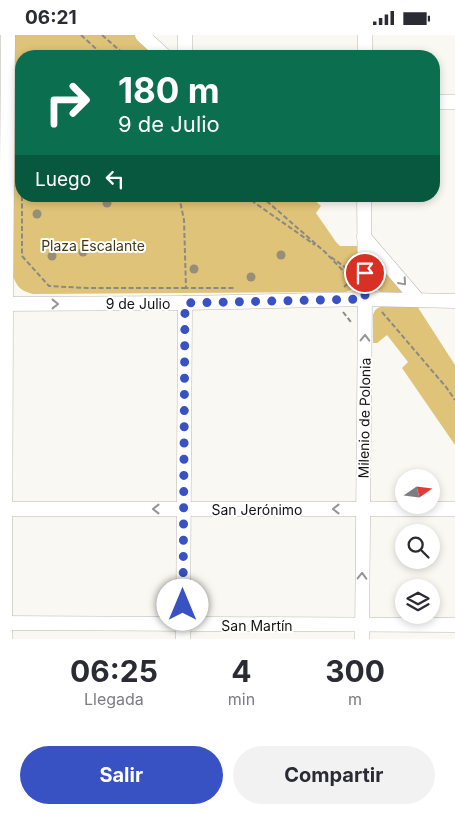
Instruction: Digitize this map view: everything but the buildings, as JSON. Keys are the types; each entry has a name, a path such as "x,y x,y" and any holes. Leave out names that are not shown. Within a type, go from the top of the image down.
{"street":[{"path":"5,639 3,623 4,101 8,35"},
{"path":"142,35 159,50"},
{"path":"185,35 185,50"},
{"path":"364,50 365,35"},
{"path":"440,102 455,102"},
{"name":"Milenio de Polonia","path":"362,632 368,299 357,276 364,237 364,202"},
{"path":"364,237 418,300"},
{"name":"9 de Julio","path":"3,304 368,299 455,301"},
{"path":"183,639 185,303"},
{"name":"San Jerónimo","path":"3,509 455,509"},
{"name":"San Martín","path":"3,623 183,625 362,632 455,625"}],"path":[{"path":"81,35 97,50"},
{"path":"102,35 119,50"},
{"path":"22,202 22,256 49,286 235,288"},
{"path":"180,202 184,220 186,288"},
{"path":"253,202 357,276"},
{"path":"268,202 325,253 357,276"},
{"path":"352,264 357,276"},
{"path":"343,288 357,276"},
{"path":"368,299 446,387 455,400"}],"green space":[{"name":"Plaza Escalante","path":"13,35 136,35 153,50 15,50 15,202 317,202 321,206 316,213 336,242 340,246 358,246 358,282 356,286 346,292 33,294 17,285 12,273"},
{"path":"372,254 406,293 385,293 376,288 372,278"},
{"path":"383,306 417,306 455,365 455,445 402,368 408,362 387,335 377,343 373,343 373,315 377,309"}],"route":[{"path":"183,605 185,303 365,299 365,273"}]}
